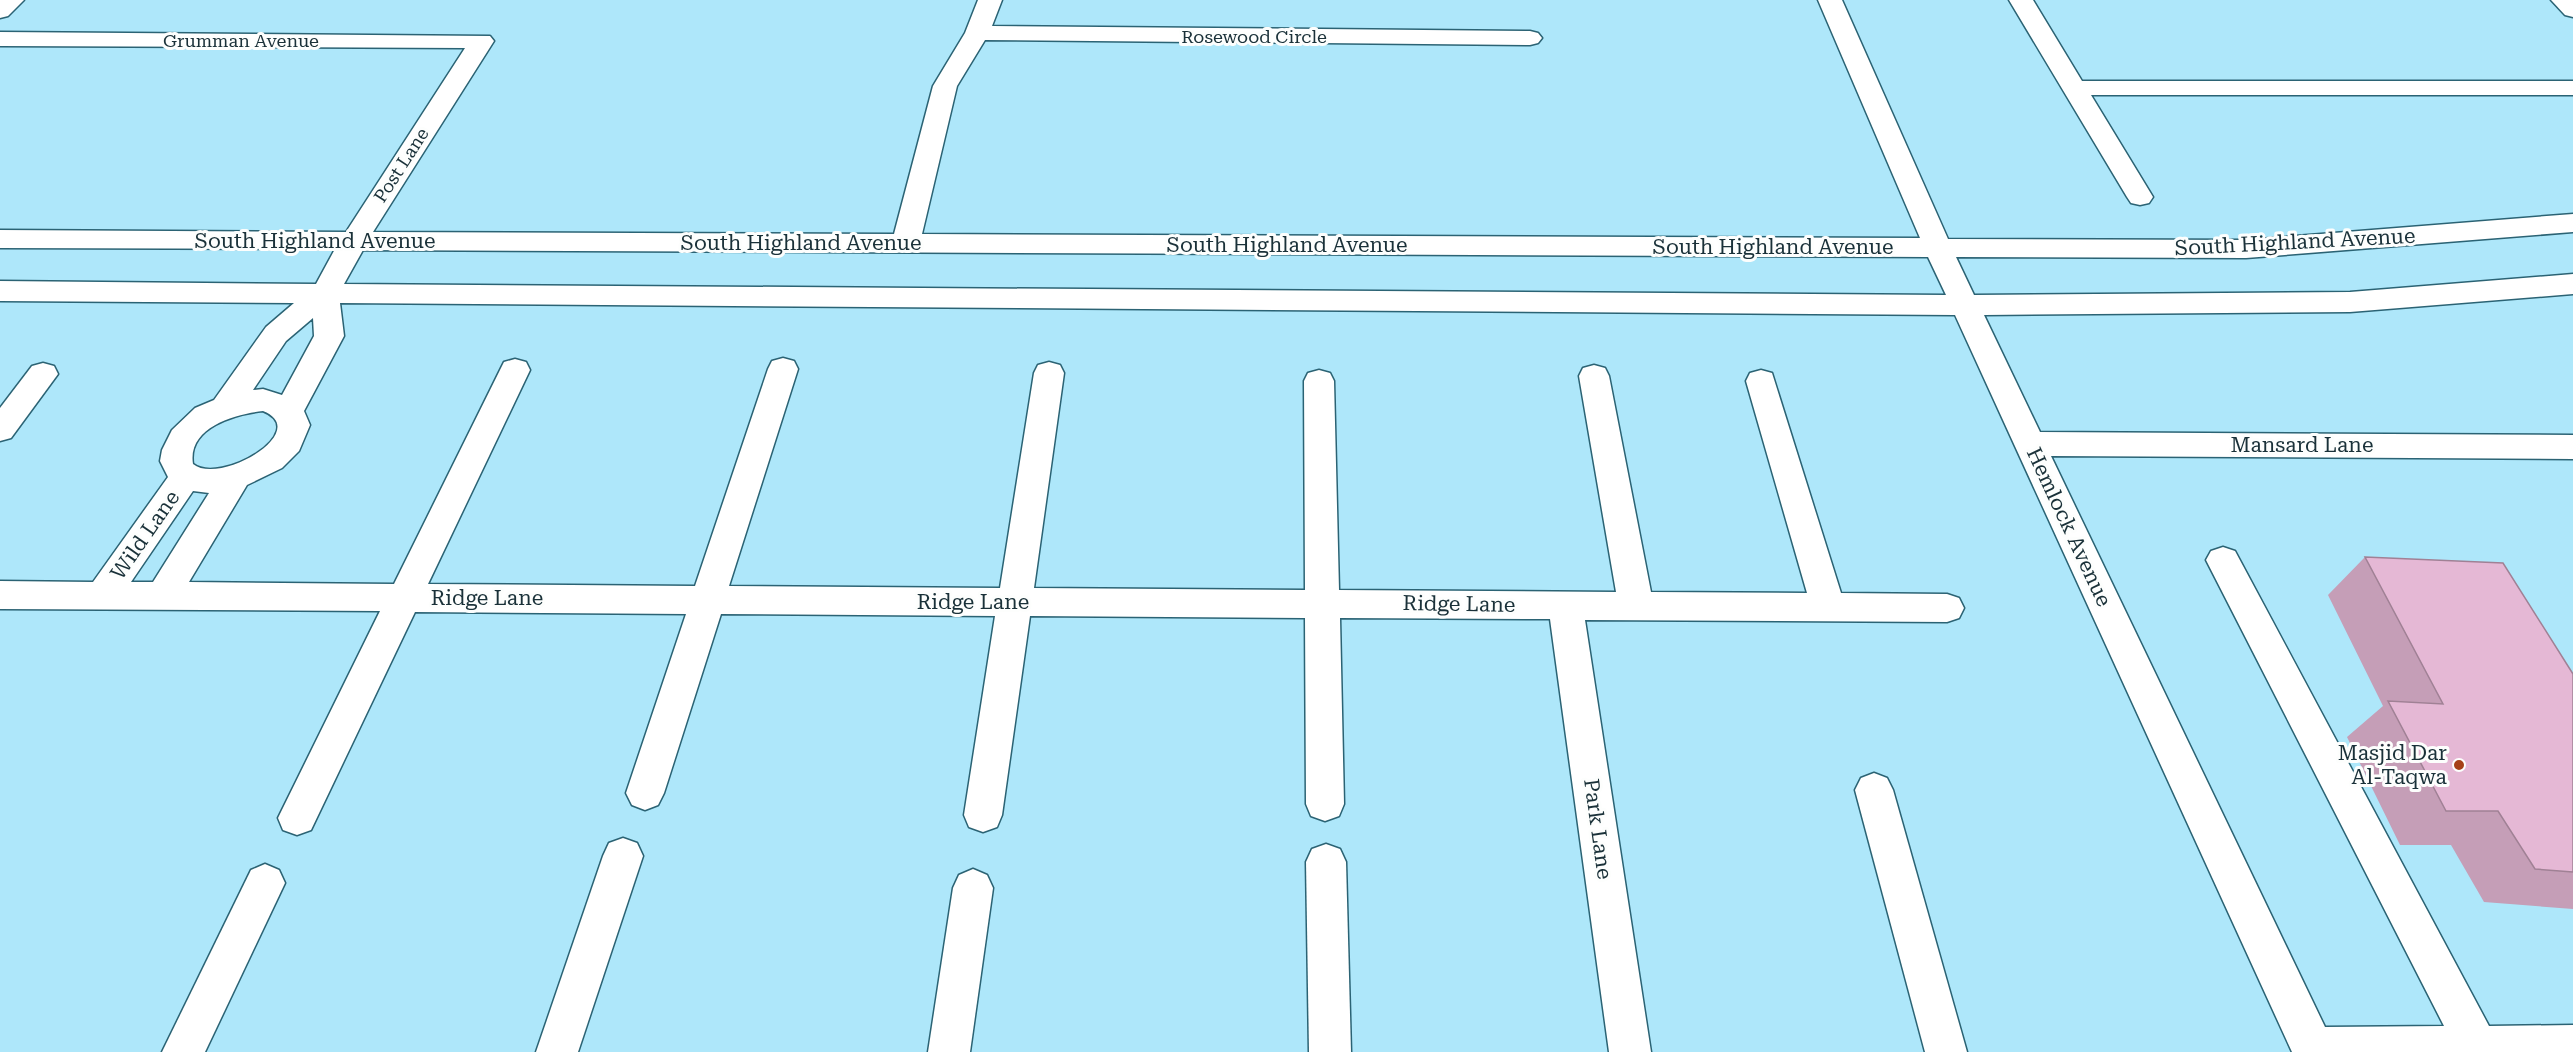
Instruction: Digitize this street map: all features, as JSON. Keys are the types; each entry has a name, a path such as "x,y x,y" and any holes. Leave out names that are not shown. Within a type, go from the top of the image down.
{"street":[{"path":"0,11 12,0"},
{"path":"906,243 945,86 977,33 990,0"},
{"name":"Hemlock Avenue","path":"1830,0 1938,248 2313,1051"},
{"path":"2021,0 2139,197"},
{"path":"2563,0 2573,10"},
{"name":"Rosewood Circle","path":"977,33 1530,38"},
{"name":"Grumman Avenue","path":"0,39 482,41"},
{"name":"Post Lane","path":"325,292 353,241 482,41"},
{"path":"2073,88 2573,88"},
{"name":"South Highland Avenue","path":"0,239 2246,249 2573,223"},
{"path":"0,291 1966,305 2350,302 2573,284"},
{"path":"225,407 276,334 325,292"},
{"path":"289,410 329,336 325,292"},
{"path":"645,793 783,369"},
{"path":"297,818 515,370"},
{"path":"983,815 1049,373"},
{"path":"0,430 43,374"},
{"path":"1594,376 1636,605"},
{"path":"1320,381 1325,804"},
{"path":"1761,381 1828,607"},
{"path":"263,400 278,403 289,410 294,420 293,432 286,445 272,458 235,477 216,481 200,480 186,476 177,467 174,455 179,442 198,422 225,407 263,400"},
{"name":"Mansard Lane","path":"2030,444 2573,447"},
{"name":"Wild Lane","path":"103,595 186,476"},
{"path":"163,596 235,477"},
{"path":"2223,561 2477,1046"},
{"name":"Ridge Lane","path":"0,595 1947,608"},
{"name":"Park Lane","path":"1565,605 1630,1052"},
{"path":"1874,790 1946,1052"},
{"path":"557,1052 623,856"},
{"path":"1326,861 1330,1052"},
{"path":"183,1052 265,883"},
{"path":"949,1052 973,888"},
{"path":"2313,1051 2477,1046 2573,1046"}],"building":[{"path":"2365,557 2503,563 2573,674 2573,872 2535,869 2498,811 2446,811 2388,701 2443,704"}],"place":[{"name":"Masjid Dar Al-Taqwa","path":"2459,765"}]}
